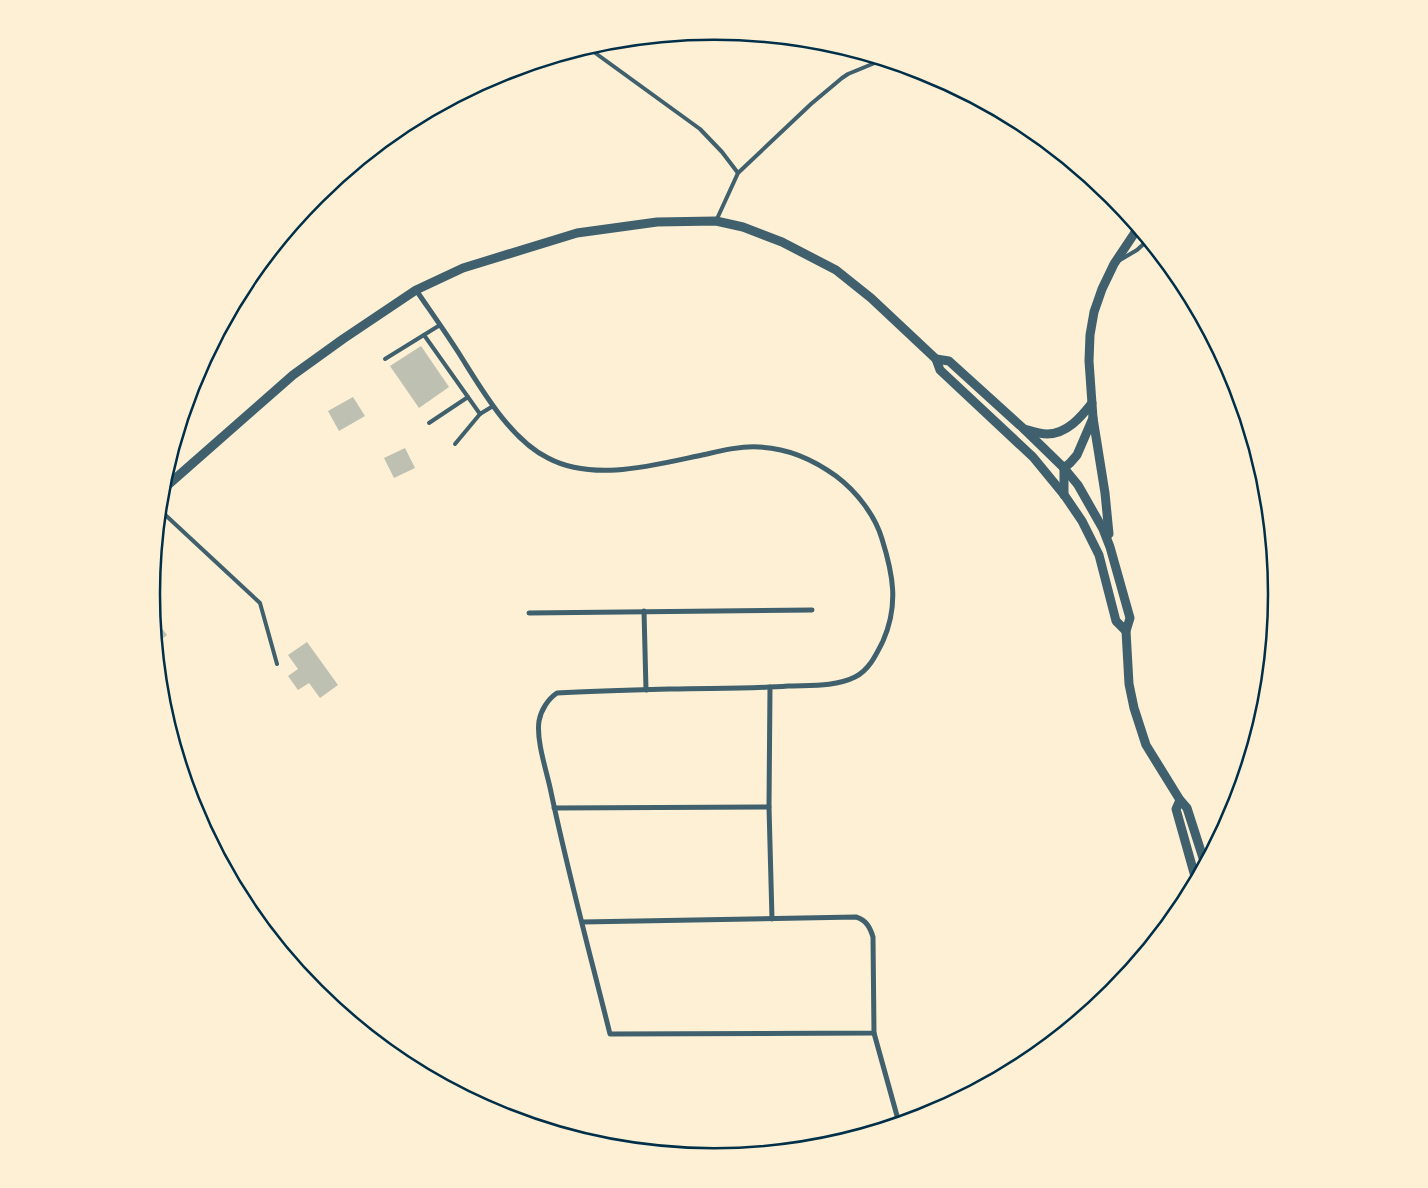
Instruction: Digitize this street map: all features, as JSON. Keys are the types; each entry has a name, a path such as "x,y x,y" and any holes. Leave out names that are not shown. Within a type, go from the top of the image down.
{"street":[{"path":"172,482 293,375 343,338 416,290 464,268 577,233 657,222 716,221 742,227 782,242 836,270 871,298 936,358 940,370 1033,457 1082,521 1099,555 1116,621 1126,632"},
{"path":"1110,547 1105,493 1093,418 1089,361 1090,336 1094,312 1102,289 1114,264 1134,233"},
{"path":"416,290 492,406 516,433 546,458 566,466 583,469 634,469 737,448 759,447 780,450 801,456 822,466 843,481 863,503 880,530 894,585 892,611 887,631 878,651 867,670 858,676 844,682 770,688 557,693 548,699 539,719 539,735 554,808 610,1034 874,1034"},
{"path":"936,358 949,361 1024,429 1064,468 1078,485 1093,509 1110,547 1130,618 1126,632 1129,684 1134,708 1146,745 1180,800 1187,808 1202,855"},
{"path":"1024,429 1046,434 1066,429 1080,418 1092,403"},
{"path":"1064,468 1077,455 1093,418"},
{"path":"1033,457 1064,468"},
{"path":"1064,468 1064,496"},
{"path":"529,613 812,610"},
{"path":"644,612 646,690"},
{"path":"770,688 769,807 772,919"},
{"path":"1180,800 1176,809 1194,872"},
{"path":"554,808 769,807"},
{"path":"582,922 856,917 862,919 871,928 873,937 874,1034 897,1117"}],"lane":[{"path":"596,53 700,129 722,152 738,173"},
{"path":"716,221 738,173 811,104 842,78 873,64"},
{"path":"1114,264 1143,244"},
{"path":"385,359 440,325"},
{"path":"424,335 480,414"},
{"path":"429,423 468,397"},
{"path":"455,444 480,414 492,406"},
{"path":"166,515 260,602 277,664"}],"building":[{"path":"421,346 449,387 419,408 390,366"},
{"path":"353,397 365,416 339,431 328,411"},
{"path":"405,448 415,468 394,478 384,458"},
{"path":"161,627 167,635 162,639"},
{"path":"307,642 338,685 320,698 309,683 298,690 288,676 298,669 288,655"}]}
